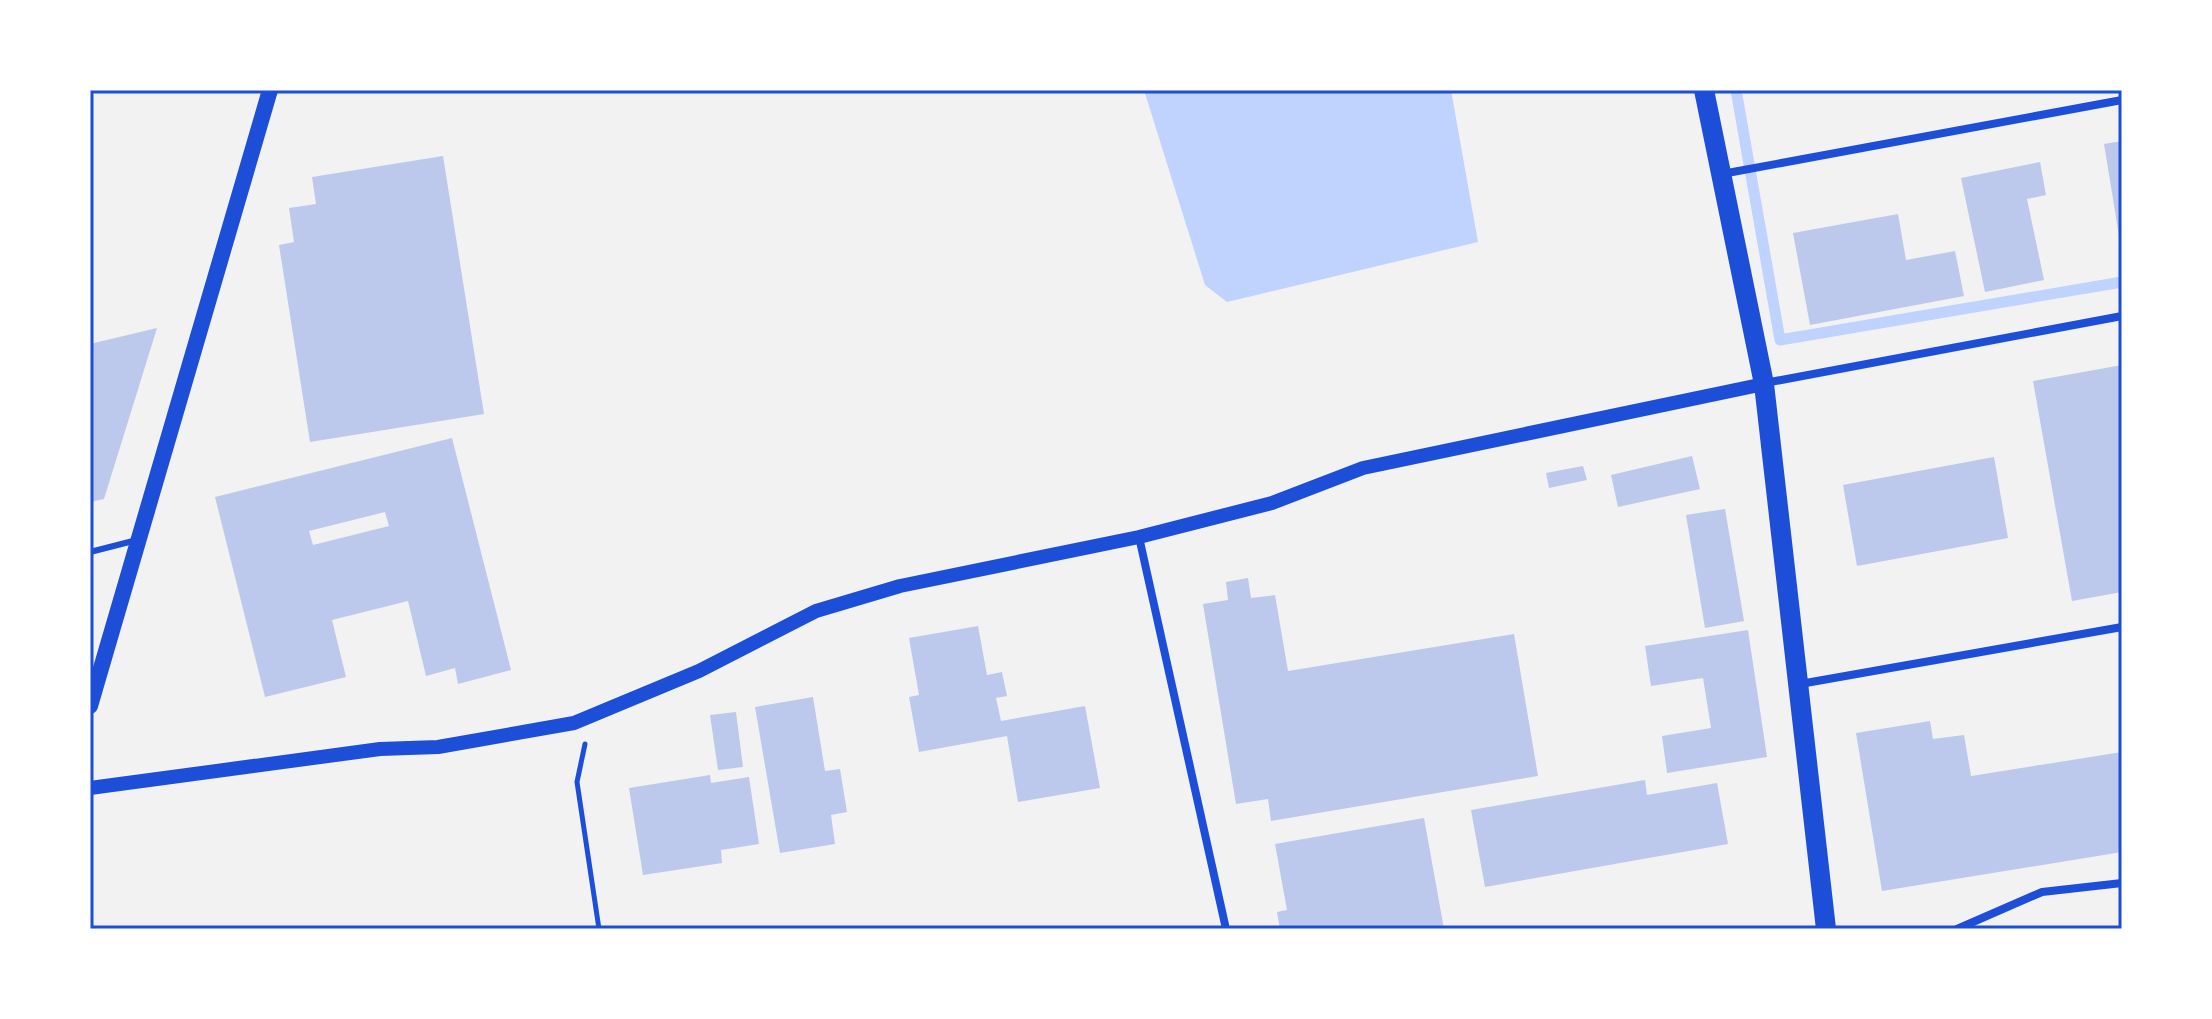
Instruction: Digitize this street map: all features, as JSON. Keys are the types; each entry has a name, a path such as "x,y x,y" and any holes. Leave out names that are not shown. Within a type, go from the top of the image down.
{"main road":[{"path":"90,706 270,90"},
{"path":"1704,90 1764,384 1826,929"}],"street":[{"path":"1721,175 2122,100"},
{"path":"90,788 380,749 438,747 574,723 699,671 816,611 900,586 1139,537 1272,503 1363,468 1764,384 2122,316"},
{"path":"1139,537 1226,929"},
{"path":"1798,685 2122,627"},
{"path":"1957,929 2042,892 2122,883"}],"lane":[{"path":"90,552 141,539"}],"path":[{"path":"591,716 577,782 599,929"}],"water":[{"path":"1144,90 1451,90 1478,242 1227,302 1205,285"}],"building":[{"path":"2122,141 2122,242 2120,242 2104,144"},
{"path":"443,156 484,414 310,442 279,245 294,242 289,208 316,204 312,177"},
{"path":"2040,162 2046,195 2027,199 2044,280 1985,292 1961,178"},
{"path":"1898,214 1906,260 1955,251 1964,296 1810,325 1793,233"},
{"path":"157,328 104,499 90,502 90,344"},
{"path":"2122,365 2122,592 2072,601 2033,381"},
{"path":"452,438 511,670 458,684 455,668 426,676 408,601 332,620 346,677 265,697 215,497","holes":["385,512 389,526 313,545 309,531"]},
{"path":"1692,456 1700,489 1618,507 1611,475"},
{"path":"1994,457 2008,538 1857,566 1843,485"},
{"path":"1583,466 1587,480 1549,488 1546,473"},
{"path":"1725,509 1744,621 1705,628 1686,515"},
{"path":"1248,578 1251,598 1275,595 1288,671 1514,634 1538,776 1271,821 1268,799 1236,804 1203,604 1228,600 1226,582"},
{"path":"978,626 987,675 1002,672 1007,696 996,698 1001,721 1085,706 1100,788 1018,802 1007,736 919,752 909,697 919,695 909,638"},
{"path":"1748,630 1767,757 1667,773 1662,736 1711,728 1703,678 1651,686 1645,646"},
{"path":"813,697 825,771 840,769 847,812 831,815 835,844 780,853 755,707"},
{"path":"736,712 743,767 718,770 710,715"},
{"path":"1930,721 1933,739 1964,735 1971,776 2122,752 2122,852 1882,891 1856,733"},
{"path":"710,775 711,783 749,777 759,844 721,850 722,863 643,875 629,788"},
{"path":"1645,780 1647,795 1717,783 1728,844 1485,887 1471,810"},
{"path":"1424,818 1444,929 1280,929 1277,912 1287,910 1275,844"}],"waterway":[{"path":"1736,90 1780,340 2122,282"}]}
